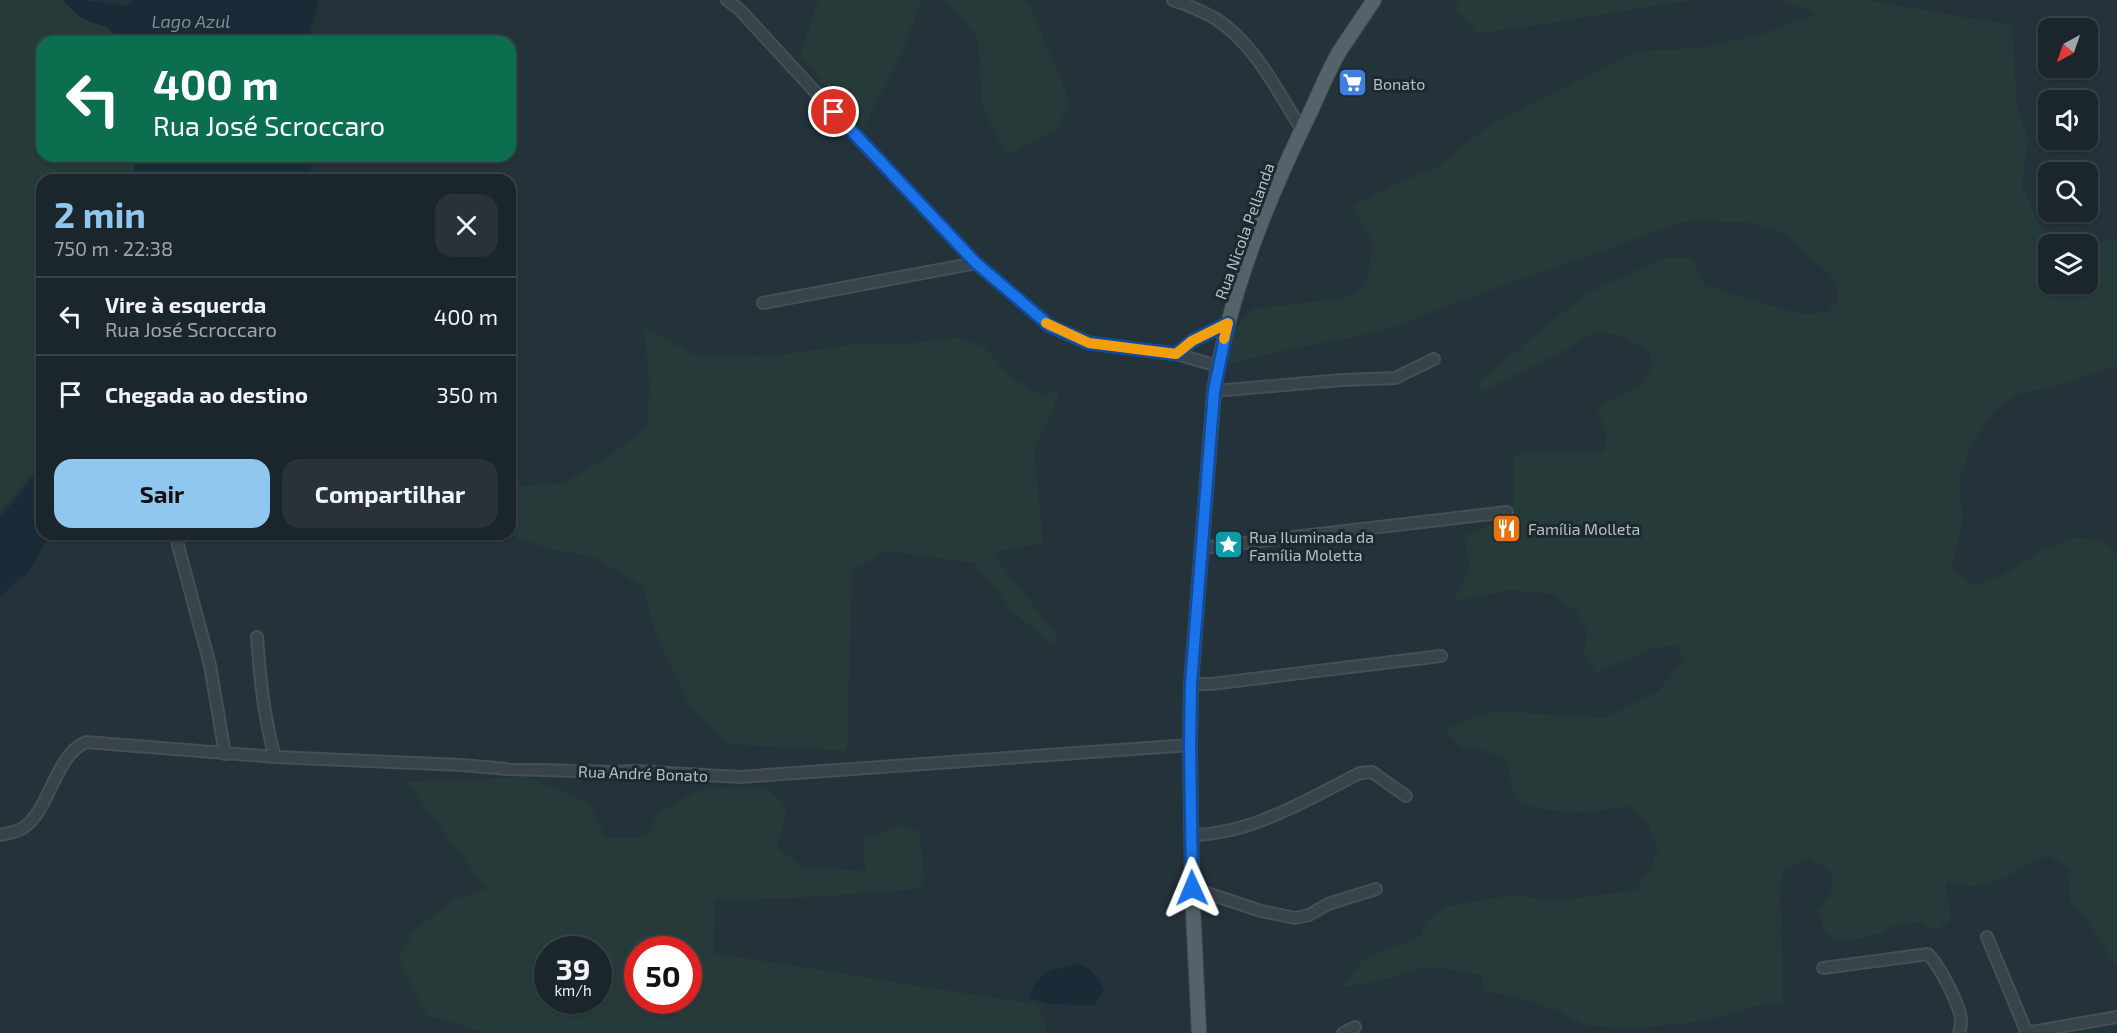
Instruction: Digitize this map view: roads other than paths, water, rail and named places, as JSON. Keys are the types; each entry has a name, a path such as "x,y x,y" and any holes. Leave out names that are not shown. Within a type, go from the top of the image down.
{"main road":[{"name":"Rua Nicola Pellanda","path":"1199,1033 1192,888 1191,684 1214,391 1218,366 1228,323 1253,244 1283,170 1340,51 1374,0"}],"street":[{"path":"727,0 740,10 976,263 1050,326 1089,343 1176,354 1218,366"},
{"path":"1173,0 1217,20 1238,38 1258,62 1302,130"},
{"path":"763,303 976,263"},
{"path":"1176,354 1192,341 1228,323"},
{"path":"1214,391 1342,380 1395,378 1434,359"},
{"path":"1201,548 1507,512"},
{"path":"177,540 210,665 225,754"},
{"path":"257,637 261,688 268,733 275,757"},
{"path":"1191,684 1211,684 1441,656"},
{"name":"Rua André Bonato","path":"0,835 21,830 32,820 73,750 86,742 275,757 508,769 633,771 739,777 1190,745"},
{"path":"1191,835 1213,835 1239,830 1280,813 1360,773 1372,772 1406,796"},
{"path":"1192,888 1261,911 1295,918 1309,915 1328,904 1376,889"},
{"path":"1987,937 2026,1033 2117,1017"},
{"path":"1823,968 1928,954 1935,962 1960,1014 1959,1033"},
{"path":"1343,1033 1355,1027"}],"water":[{"name":"Lago Azul","path":"63,0 85,0 125,6 133,0 319,0 309,36 115,36 105,26 86,20"},
{"path":"135,162 312,162 310,174 132,174"},
{"path":"36,473 36,540 47,540 29,571 0,596 0,518"},
{"path":"1079,964 1091,970 1104,990 1094,1005 1047,1004 1030,997 1037,981 1042,976 1048,972"}],"place":[{"name":"Bonato","path":"1352,83"},
{"name":"Família Molleta","path":"1507,528"},
{"name":"Rua Iluminada da Família Moletta","path":"1228,545"}]}
